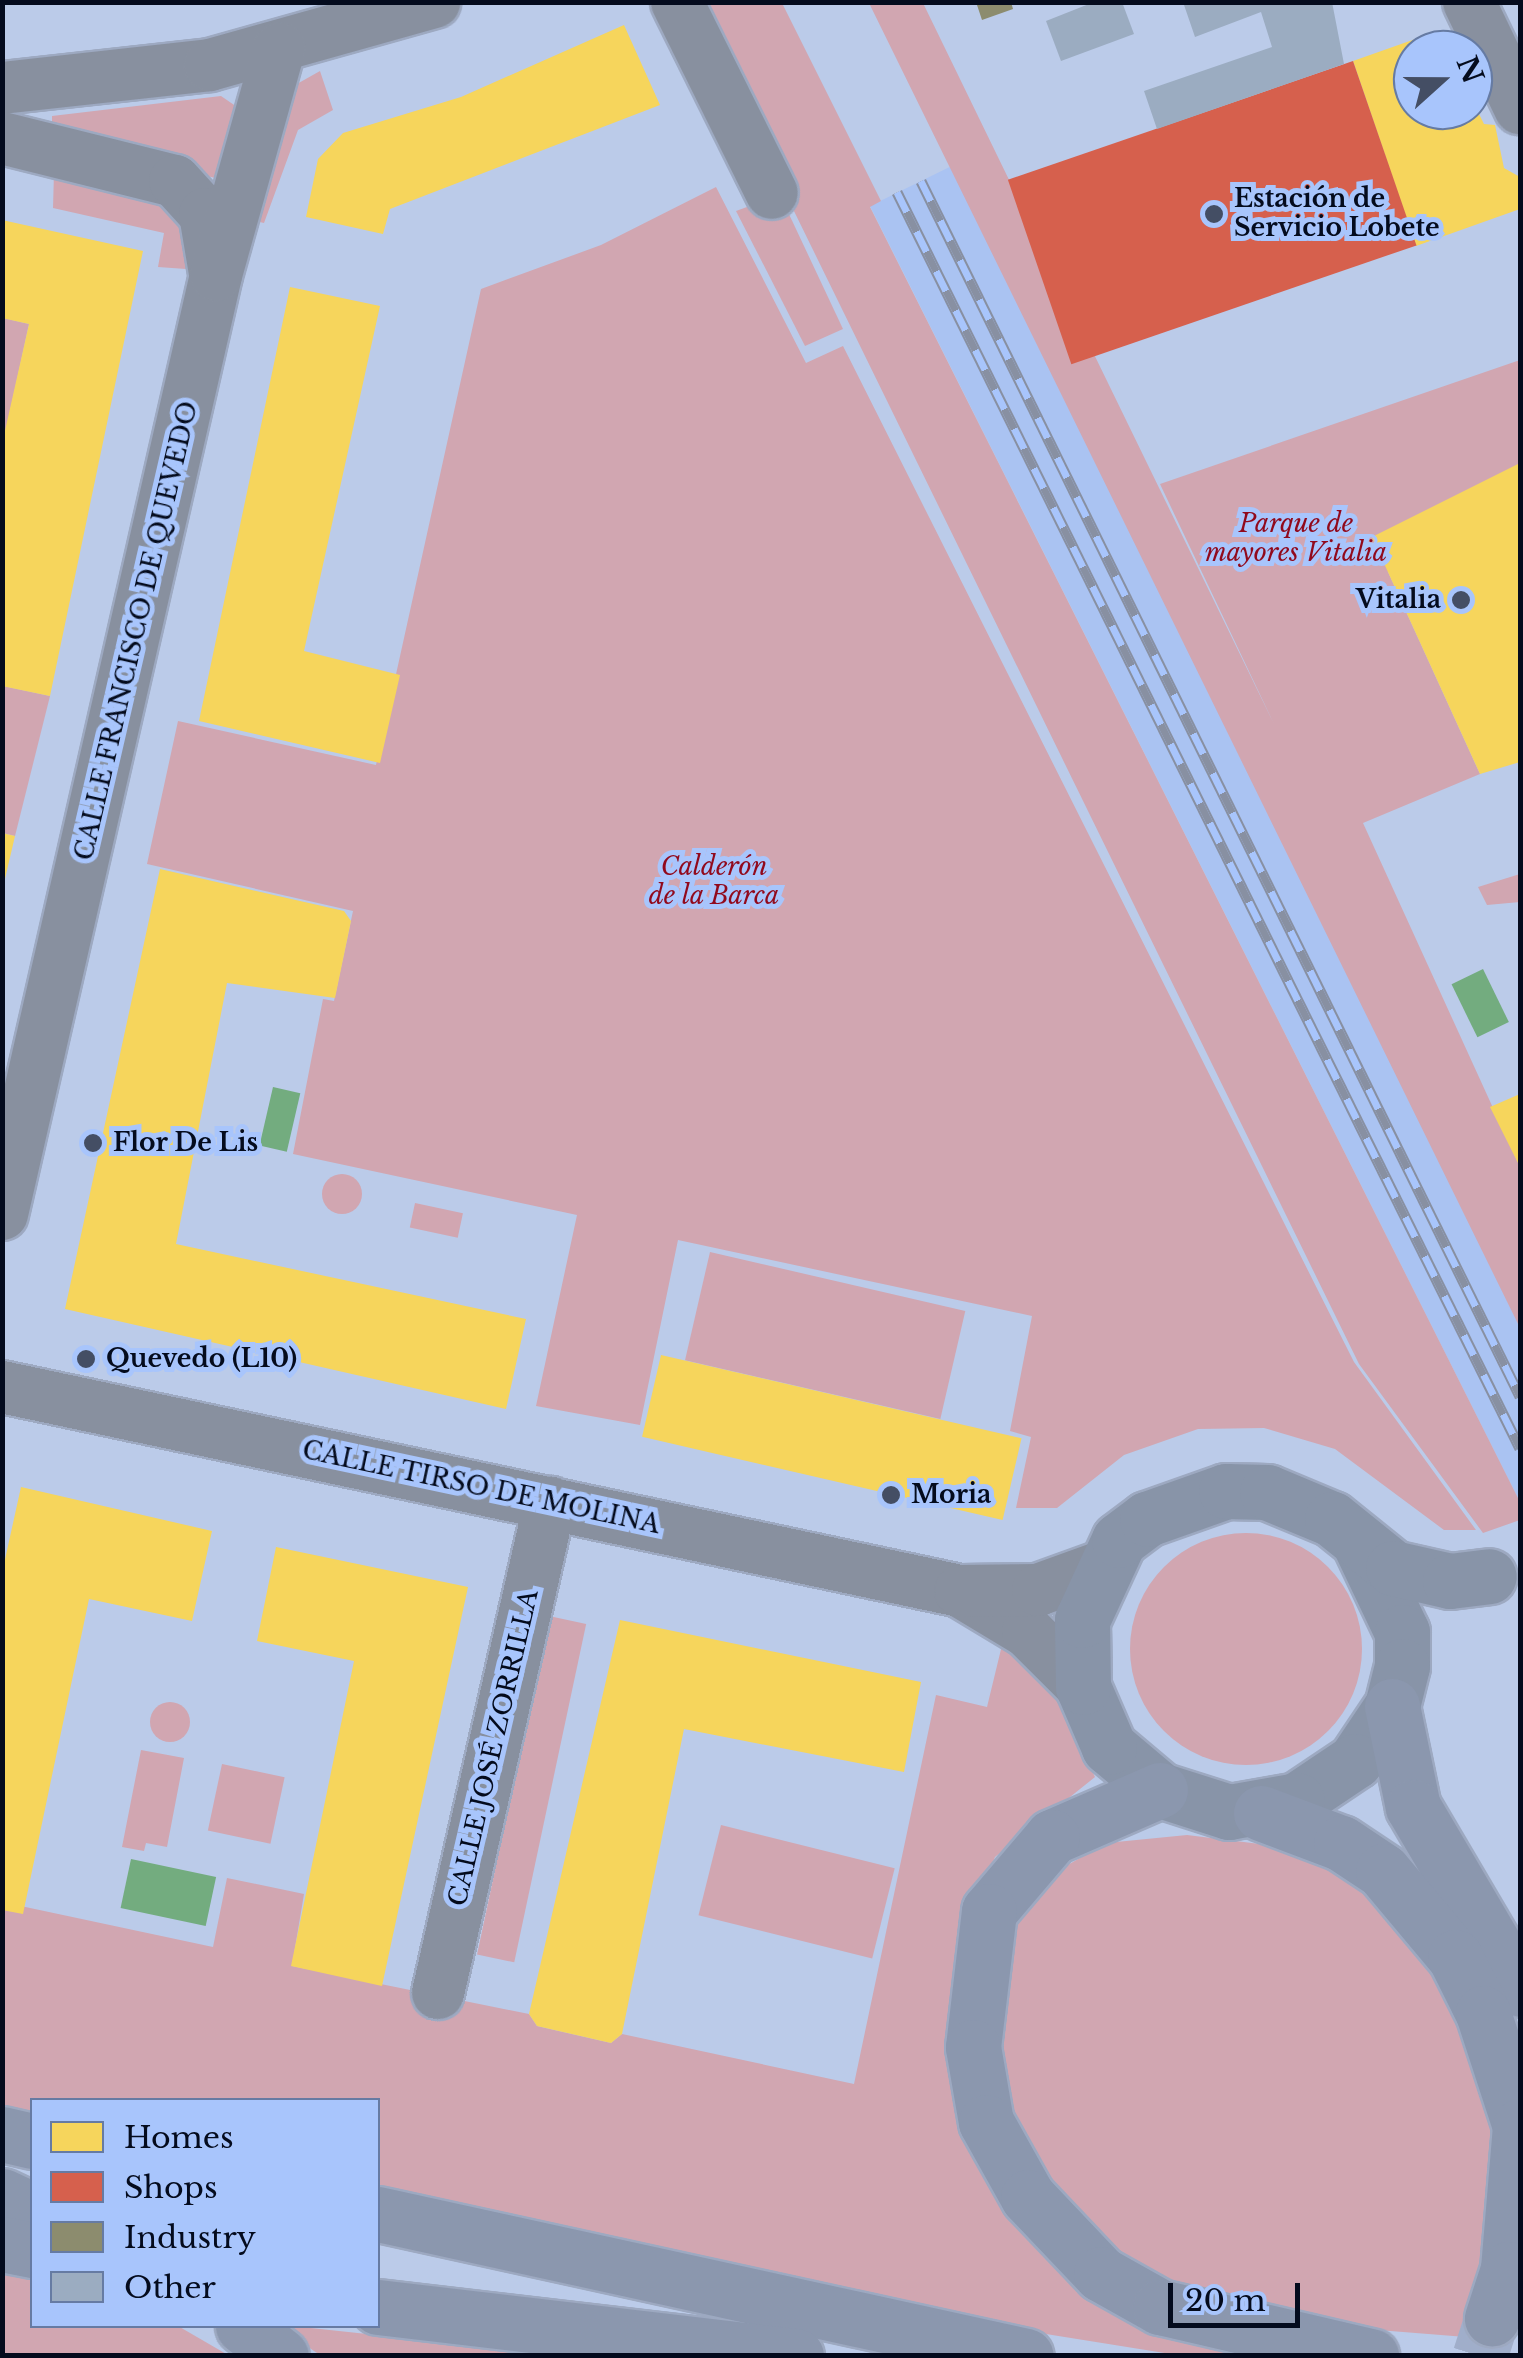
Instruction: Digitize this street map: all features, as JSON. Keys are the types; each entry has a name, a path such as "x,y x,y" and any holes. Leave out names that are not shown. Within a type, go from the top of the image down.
{"highway":[{"path":"1397,1686 1413,1807 1520,1989"},
{"path":"1160,1790 1052,1837 989,1911 973,2046 986,2122 1028,2198 1101,2274 1160,2307 1371,2356"},
{"path":"1261,1813 1341,1843 1383,1872 1455,1957 1483,2013 1520,2126 1508,2269 1492,2318"},
{"path":"2,2134 30,2141"},
{"path":"2,2196 30,2209"},
{"path":"380,2214 1026,2356"},
{"path":"2,2244 30,2250"},
{"path":"380,2307 796,2356"},
{"path":"246,2328 281,2356"}],"main road":[{"name":"CALLE TIRSO DE MOLINA","path":"1226,1492 1302,1503 1408,1573 1505,1566 1397,1686 1355,1761 1261,1813 1206,1808 1160,1790 1109,1747 1083,1686 1082,1620 1104,1566 1147,1519 1226,1492"},
{"name":"CALLE TIRSO DE MOLINA","path":"1358,1542 1397,1619 1397,1686"}],"street":[{"path":"2,88 83,84 279,49 434,2"},
{"path":"677,2 772,193"},
{"path":"1469,2 1520,108"},
{"name":"CALLE FRANCISCO DE QUEVEDO","path":"2,1214 216,276 279,49"},
{"path":"2,138 175,181 206,214 216,276"},
{"name":"CALLE TIRSO DE MOLINA","path":"2,1387 960,1590 1038,1590 1104,1566"},
{"name":"CALLE JOSÉ ZORRILLA","path":"438,1993 550,1502"},
{"name":"CALLE TIRSO DE MOLINA","path":"960,1590 1028,1632 1083,1686"}],"shaded area":[{"path":"966,159 1520,1328 1520,1502 870,206"},
{"path":"1483,969 1509,1022 1477,1037 1452,984"},
{"path":"273,1087 300,1093 287,1152 260,1145"},
{"path":"131,1859 216,1877 206,1926 121,1908"}],"green space":[{"path":"692,3 782,3 881,201 870,207 1520,1502 1520,1520 1483,1533 1359,1364"},
{"name":"Parque de mayores Vitalia","path":"869,3 923,3 1274,724 1160,484 1520,360 1520,518 1388,572 1480,774 1363,823 1520,1167 1520,1328"},
{"path":"320,71 333,110 298,130 264,223 251,220 288,89"},
{"path":"221,96 240,109 224,180 52,140 52,116"},
{"path":"54,172 144,189 179,210 186,269 158,267 164,233 53,208"},
{"name":"Calderón de la Barca","path":"716,187 806,363 843,346 1354,1362 1476,1530 1444,1530 1335,1449 1264,1428 1198,1429 1124,1455 1057,1508 1016,1508 1031,1437 1010,1431 1032,1316 678,1240 640,1425 536,1406 577,1215 293,1154 323,999 334,1001 353,911 147,864 178,721 376,765 481,289 601,245"},
{"path":"780,195 843,329 805,346 736,211"},
{"path":"3,318 29,324 3,444"},
{"path":"3,686 50,696 15,836 3,833"},
{"path":"1520,874 1520,902 1487,905 1478,887"},
{"path":"342,1174 356,1180 362,1194 356,1208 342,1214 328,1208 322,1194 328,1180"},
{"path":"415,1203 463,1213 458,1238 410,1227"},
{"path":"710,1252 965,1311 940,1419 685,1360"},
{"path":"1246,1533 1290,1542 1311,1552 1328,1567 1343,1584 1353,1605 1362,1649 1353,1693 1343,1714 1328,1731 1311,1746 1290,1756 1246,1765 1202,1756 1181,1746 1164,1731 1149,1714 1139,1693 1130,1649 1139,1605 1149,1584 1164,1567 1181,1552 1202,1542"},
{"path":"549,1616 586,1624 514,1962 477,1954"},
{"path":"1003,1641 1056,1694 1095,1777 995,1857 957,1953 954,2019 988,2168 1258,2355 1177,2355 1021,2330 380,2187 380,2098 30,2098 30,2117 3,2110 2,1902 213,1947 227,1878 304,1894 292,1966 529,2014 537,2026 611,2043 622,2034 854,2084 936,1695 987,1707"},
{"path":"170,1702 184,1708 190,1722 184,1736 170,1742 156,1736 150,1722 156,1708"},
{"path":"141,1750 184,1758 167,1847 146,1843 144,1851 122,1847"},
{"path":"222,1764 285,1777 270,1844 208,1831"},
{"path":"721,1825 895,1868 872,1959 699,1915"},
{"path":"1187,1835 1268,1845 1325,1865 1368,1889 1441,1963 1504,2152 1466,2337 1340,2327 1160,2277 1105,2246 1025,2151 1003,2091 994,2013 1019,1916 1059,1870 1106,1843"},
{"path":"2,2271 30,2278 30,2328 181,2328 228,2355 3,2355"},
{"path":"280,2328 565,2355 320,2355"}],"building: Homes":[{"path":"624,25 660,105 390,209 383,234 306,217 318,159 343,133 461,97"},
{"path":"1393,47 1393,130 1493,130 1495,125 1504,168 1520,177 1520,209 1416,246 1353,61"},
{"path":"2,220 143,251 50,696 2,686 2,444 29,324 2,318"},
{"path":"290,287 380,306 304,651 400,675 380,763 199,721"},
{"name":"Vitalia","path":"1520,463 1520,762 1480,774 1372,537"},
{"path":"2,833 15,836 4,883 2,883"},
{"path":"160,869 344,911 351,921 335,998 227,983 176,1244 526,1319 506,1409 65,1309"},
{"path":"1520,1094 1520,1167 1490,1107"},
{"path":"661,1355 1022,1438 1003,1520 642,1437"},
{"path":"21,1487 212,1531 192,1621 89,1599 23,1914 2,1910 2,1573"},
{"path":"276,1547 468,1587 382,1986 291,1966 354,1661 257,1641"},
{"path":"620,1620 921,1682 904,1772 684,1729 622,2034 611,2043 537,2026 529,2014"}],"building: Shops":[{"name":"Estación de Servicio Lobete","path":"1353,61 1416,245 1071,364 1008,180"}],"building: Industry":[{"path":"976,2 1011,2 1013,9 982,20"}],"building: Other":[{"path":"1094,2 1122,2 1134,34 1061,61 1046,21"},
{"path":"1183,2 1332,2 1344,64 1157,129 1144,91 1272,47 1261,12 1195,37"}],"tunnel":[{"path":"1480,2356 1492,2318"}],"railway":[{"path":"921,181 1520,1396"},
{"path":"897,192 1520,1448"}],"place":[{"name":"Estación de Servicio Lobete","path":"1214,214"},
{"name":"Vitalia","path":"1461,600"},
{"name":"Flor De Lis","path":"93,1143"},
{"name":"Quevedo (L10)","path":"86,1359"},
{"name":"Moria","path":"891,1495"}]}
